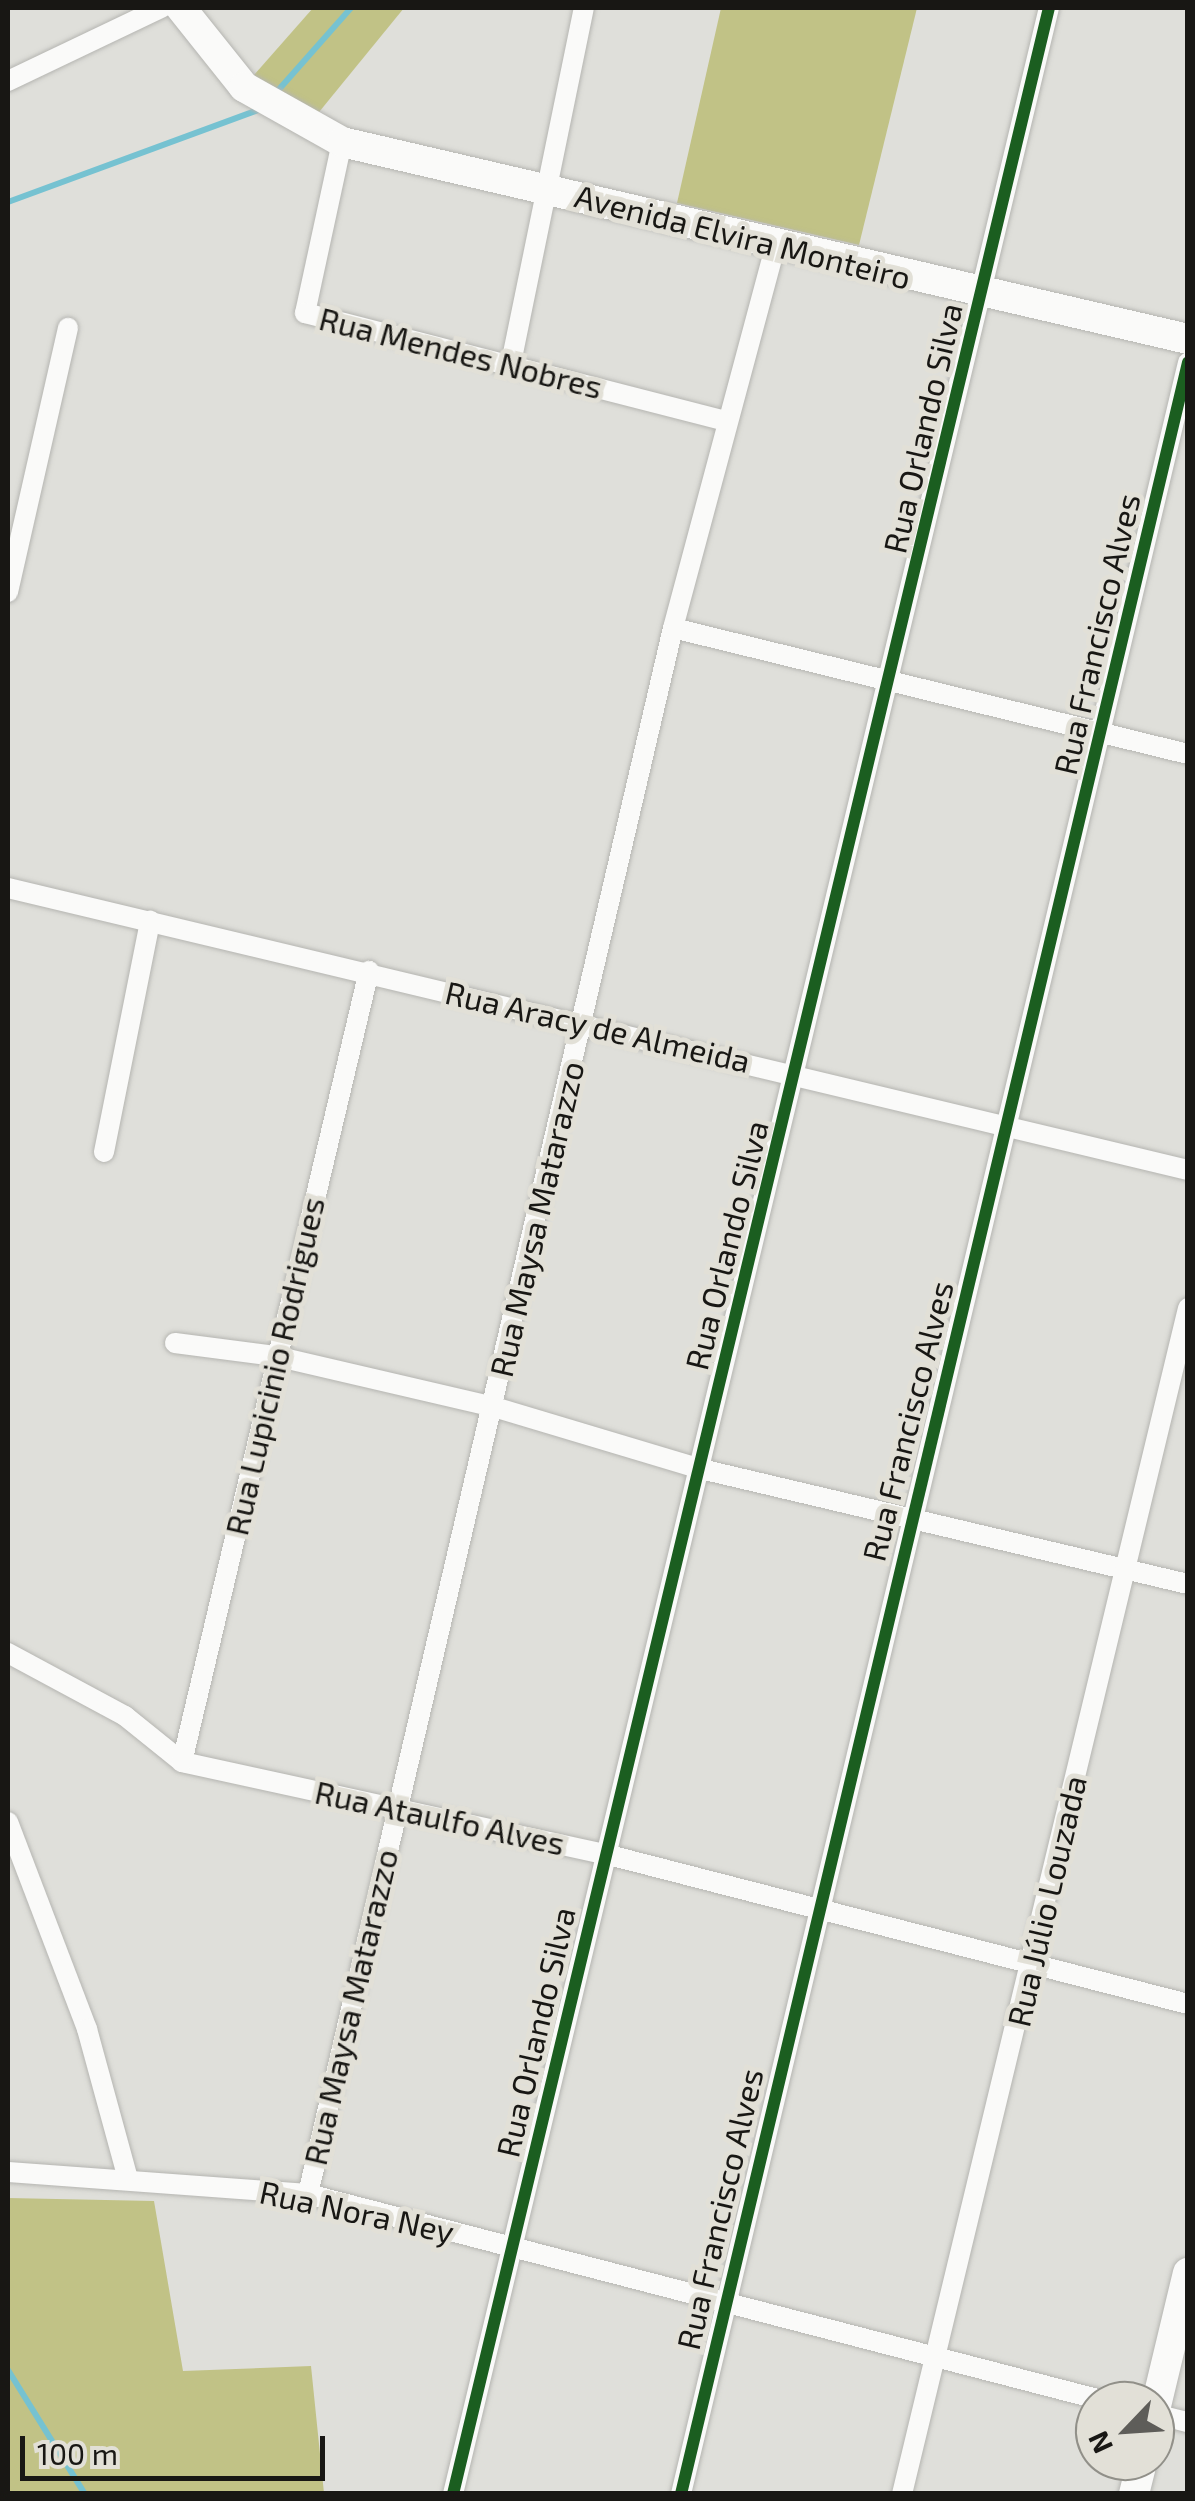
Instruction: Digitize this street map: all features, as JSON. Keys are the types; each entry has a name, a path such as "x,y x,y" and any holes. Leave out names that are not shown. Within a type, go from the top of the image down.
{"street":[{"path":"8,82 161,8"},
{"name":"Avenida Elvira Monteiro","path":"181,8 244,87 301,127 342,142 554,188 775,247 980,295 1188,339"},
{"path":"511,363 554,188 584,8"},
{"name":"Rua Orlando Silva","path":"453,2494 605,1854 894,682 1049,8"},
{"name":"Rua Mendes Nobres","path":"342,142 306,313 726,421"},
{"name":"Rua Maysa Matarazzo","path":"308,2194 394,1807 494,1407 673,628 775,247"},
{"path":"8,592 68,328"},
{"name":"Rua Francisco Alves","path":"681,2494 1188,362"},
{"path":"673,628 1188,754"},
{"name":"Rua Aracy de Almeida","path":"8,888 370,970 1188,1170"},
{"path":"104,1152 150,921"},
{"name":"Rua Lupicinio Rodrigues","path":"182,1762 370,970"},
{"name":"Rua Júlio Louzada","path":"902,2494 1033,1966 1119,1566 1188,1308"},
{"path":"175,1343 276,1356 494,1407 701,1469 912,1515 1188,1584"},
{"name":"Rua Ataulfo Alves","path":"8,1653 125,1716 182,1762 605,1854 1188,2004"},
{"path":"8,1822 86,2029 126,2175"},
{"name":"Rua Nora Ney","path":"8,2172 126,2175 308,2194 1075,2393"},
{"path":"1162,2381 1188,2273"}],"green space":[{"path":"313,8 404,8 315,117 254,75"},
{"path":"721,8 917,8 859,245 677,203"},
{"path":"8,2198 154,2201 183,2371 311,2366 324,2493 8,2493"}],"waterway":[{"path":"274,95 351,8"},
{"path":"8,202 263,108"},
{"path":"8,2370 85,2494"}],"cycle path":[{"path":"453,2494 1049,8"},
{"path":"681,2494 1188,362"}]}
